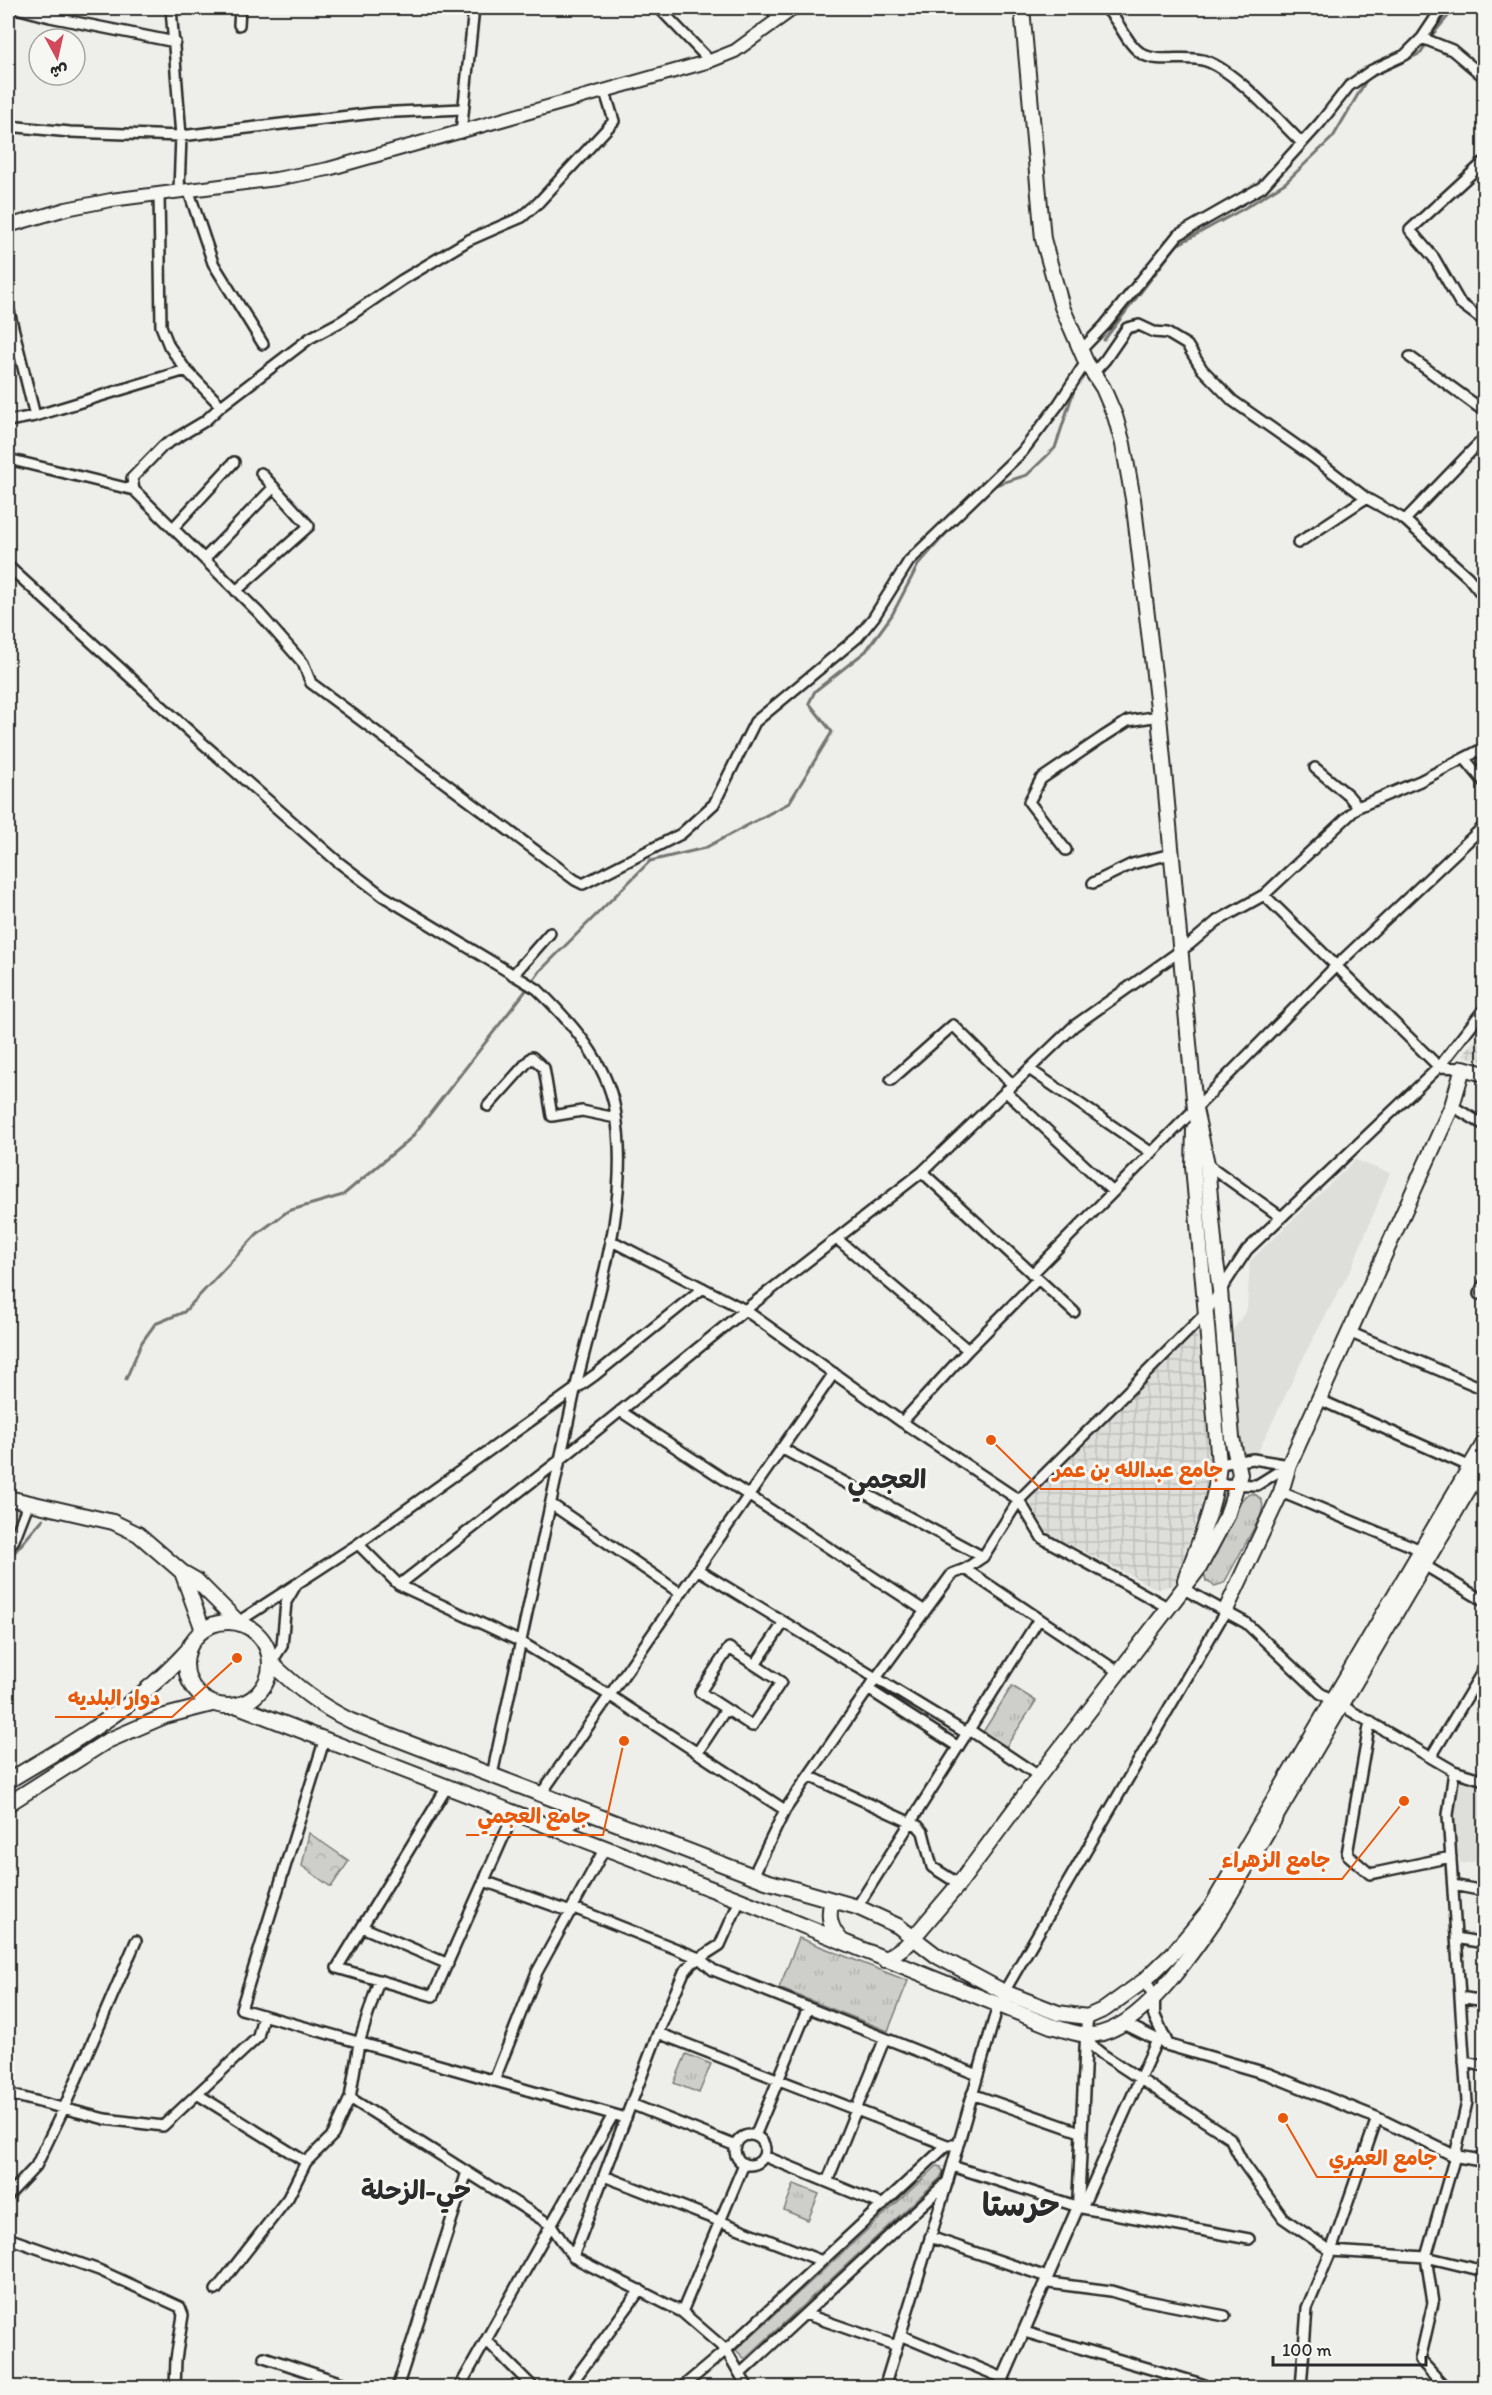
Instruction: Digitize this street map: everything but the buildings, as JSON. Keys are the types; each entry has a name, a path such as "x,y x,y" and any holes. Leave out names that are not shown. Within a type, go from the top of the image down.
{"main road":[{"path":"8,226 66,209 159,193 276,179 328,169 461,133 710,61 735,51 794,8"},
{"path":"885,1960 901,1951 914,1938 959,1884 1182,1588 1200,1568 1227,1516 1240,1474 1239,1461 1232,1438 1207,1164 1195,1109 1159,716 1133,498 1123,444 1115,416 1062,307 1043,239 1022,8"},
{"path":"1225,1612 1281,1492 1288,1466 1452,1106 1462,1068 1485,1074"},
{"path":"1182,1588 1218,1484 1219,1464 1192,1166 1195,1109"},
{"path":"238,1706 740,1900 885,1960 1000,1999 1058,2013 1087,2017 1105,2009 1144,1980 1174,1952 1210,1909 1424,1565 1478,1465 1485,1443"},
{"path":"272,1663 323,1708 351,1721 753,1876 795,1890 857,1906 898,1926 1000,1999 1051,2026 1085,2035 1107,2032 1125,2024 1154,1996 1185,1963 1218,1915 1421,1550 1478,1465"},
{"path":"8,1498 113,1522 138,1534 182,1572 196,1580 238,1622 251,1628 262,1637 269,1649 272,1663 269,1677 262,1690 252,1700 238,1706 225,1707 212,1704 199,1695 190,1682 186,1667 188,1651 193,1639 213,1624 238,1622"},
{"path":"182,1572 203,1630"},
{"path":"8,1782 100,1725 165,1676 188,1651"},
{"path":"8,1804 107,1741 165,1716 212,1704"},
{"path":"546,1825 568,1824 587,1812"},
{"path":"832,1900 830,1919 834,1931 842,1941"}],"street":[{"path":"15,8 175,42"},
{"path":"171,8 184,190 213,263 263,344"},
{"path":"239,25 240,8"},
{"path":"461,133 474,8"},
{"path":"659,8 710,61"},
{"path":"768,8 781,18"},
{"path":"1105,8 1114,16 1133,46 1141,54 1158,59 1192,58 1218,67 1236,80 1302,143"},
{"path":"8,459 134,490 259,613 303,663 311,683 575,880 582,889 681,834 714,804 755,722 858,637 874,618 909,561 1022,452 1058,405 1087,361 1105,325 1165,248 1178,235 1262,187 1357,79 1405,55 1422,38 1442,8"},
{"path":"1422,38 1452,50 1485,77"},
{"path":"134,490 132,478 155,452 206,421 221,406 310,338 342,321 393,285 470,240 522,217 538,203 614,121 605,92"},
{"path":"8,126 70,132 181,136 374,113 462,109"},
{"path":"1485,162 1410,230 1434,258 1460,303 1485,321"},
{"path":"159,193 160,326 169,346 186,370 221,406"},
{"path":"8,308 34,416"},
{"path":"1087,361 1105,360 1127,328 1139,325 1154,332 1167,333 1187,345 1202,369 1233,401 1366,498 1405,520 1468,577 1485,597"},
{"path":"1410,357 1485,411"},
{"path":"8,421 34,416 186,370"},
{"path":"1405,520 1439,482 1485,438"},
{"path":"173,528 234,462"},
{"path":"236,591 309,526 261,473"},
{"path":"204,559 274,488"},
{"path":"1298,543 1366,498"},
{"path":"8,566 198,740 338,861 383,896 537,989 559,1010 586,1044 604,1076 616,1118 620,1146 617,1203 492,1775"},
{"path":"1066,850 1029,802 1041,779 1128,722 1159,716"},
{"path":"399,1585 922,1172 1074,1026 1180,951 1217,921 1264,895 1358,807 1420,781 1485,748"},
{"path":"1465,759 1485,782"},
{"path":"1315,768 1348,795 1358,807"},
{"path":"902,1422 1113,1192 1336,966 1485,826"},
{"path":"1093,883 1132,864 1171,854"},
{"path":"1264,895 1438,1067 1462,1068"},
{"path":"513,975 550,933"},
{"path":"753,1876 785,1810 868,1689 952,1574 965,1569 983,1557 1019,1500 1205,1314 1247,1250 1438,1067 1485,1009"},
{"path":"891,1080 953,1025 1012,1084"},
{"path":"488,1106 532,1057 544,1068 552,1116 582,1111 616,1118"},
{"path":"1029,1069 1152,1153"},
{"path":"1005,1091 1113,1192"},
{"path":"1452,1106 1485,1125"},
{"path":"1207,1164 1281,1217"},
{"path":"922,1172 1074,1312"},
{"path":"837,1239 968,1350"},
{"path":"610,1240 745,1310 902,1422 1019,1500 1042,1538 1169,1608"},
{"path":"1479,1294 1485,1284"},
{"path":"238,1622 358,1544 576,1389 703,1288"},
{"path":"1349,1332 1485,1389"},
{"path":"541,1794 834,1373"},
{"path":"1318,1400 1478,1465"},
{"path":"620,1412 925,1611"},
{"path":"781,1448 983,1557"},
{"path":"1219,1464 1253,1459 1288,1466"},
{"path":"1218,1484 1257,1485 1288,1466"},
{"path":"1281,1492 1421,1550"},
{"path":"8,1548 14,1540 28,1504"},
{"path":"551,1504 680,1593"},
{"path":"358,1544 399,1585 521,1642 609,1695 785,1810"},
{"path":"1424,1565 1485,1601"},
{"path":"697,1569 1039,1776"},
{"path":"965,1569 1120,1673"},
{"path":"272,1663 282,1646 286,1602 299,1581"},
{"path":"1182,1588 1246,1623 1320,1693 1454,1771 1485,1780"},
{"path":"884,2388 948,2180 1000,1999 1225,1612"},
{"path":"857,1906 1039,1618"},
{"path":"755,1665 784,1622"},
{"path":"729,1648 755,1665 781,1682 752,1726 700,1692 729,1648"},
{"path":"1431,1757 1485,1668"},
{"path":"868,1689 957,1746"},
{"path":"697,1753 726,1709"},
{"path":"1370,1721 1347,1854 1370,1874 1451,1857"},
{"path":"325,1738 241,2009 626,2118"},
{"path":"1446,2388 1420,2360 1433,2303 1426,2257 1455,2156 1467,2102 1448,1815 1454,1771"},
{"path":"808,1776 918,1826 923,1832 932,1867 959,1884"},
{"path":"447,1787 337,1968 434,1996 514,1813"},
{"path":"494,2081 537,1972 605,1848"},
{"path":"484,1881 573,1910 699,1958 713,1970 978,2075"},
{"path":"1452,1885 1485,1891"},
{"path":"573,2257 658,2033 684,1972 699,1958 720,1945 740,1900"},
{"path":"362,1927 448,1964"},
{"path":"1456,1938 1485,1943"},
{"path":"8,2196 36,2166 64,2108 136,1941"},
{"path":"216,2290 288,2199 306,2162 333,2135 350,2098 359,2043 379,1980"},
{"path":"1144,1980 1154,1996 1154,2015 1168,2045"},
{"path":"1460,1997 1485,2001"},
{"path":"755,2136 808,2008"},
{"path":"8,2094 105,2119 163,2127 258,2037 263,2015"},
{"path":"1080,2207 1080,2132 1087,2017"},
{"path":"1125,2024 1168,2045 1268,2074 1377,2118 1455,2156 1485,2161"},
{"path":"658,2033 947,2145 958,2145"},
{"path":"1085,2035 1097,2051 1230,2138 1242,2161 1283,2218 1331,2251 1426,2257 1485,2271"},
{"path":"827,2182 885,2038"},
{"path":"1002,2384 1080,2207 1141,2078 1156,2040"},
{"path":"1464,2062 1485,2066"},
{"path":"197,2094 306,2162"},
{"path":"972,2094 1080,2132"},
{"path":"350,2098 551,2225 573,2257 682,2312 726,2350 748,2388"},
{"path":"631,2104 736,2146"},
{"path":"459,2388 613,2115"},
{"path":"1301,2388 1307,2308 1331,2251 1377,2118"},
{"path":"736,2146 746,2136 755,2136 764,2145 764,2157"},
{"path":"681,2388 726,2350 947,2145"},
{"path":"736,2146 737,2156 744,2164 755,2164 764,2157"},
{"path":"764,2157 883,2205"},
{"path":"682,2312 744,2164"},
{"path":"952,2166 1080,2207 1249,2239"},
{"path":"397,2388 467,2172"},
{"path":"604,2176 822,2261"},
{"path":"741,2373 948,2180"},
{"path":"930,2237 1048,2280 1111,2290 1225,2316"},
{"path":"8,2238 99,2270 180,2307 183,2315 176,2359 175,2388"},
{"path":"1002,2384 1028,2333 1048,2280"},
{"path":"568,2388 640,2290"},
{"path":"805,2314 897,2346"},
{"path":"1028,2333 1202,2384"},
{"path":"900,2335 1002,2384"},
{"path":"486,2340 534,2388"},
{"path":"264,2357 357,2388"}],"shaded area":[{"path":"1484,1029 1484,1062 1462,1055"},
{"path":"1355,1160 1390,1173 1351,1269 1310,1344 1257,1454 1239,1450 1228,1338 1247,1309 1250,1261"},
{"path":"1197,1331 1210,1464 1209,1482 1174,1585 1157,1589 1048,1533 1028,1500"},
{"path":"1458,1779 1484,1787 1484,1860 1460,1864 1452,1816"}],"green space":[{"path":"1253,1493 1260,1498 1262,1504 1260,1517 1224,1583 1215,1586 1206,1581 1204,1573 1238,1505 1245,1496"},
{"path":"1012,1686 1036,1701 1006,1747 983,1732"},
{"path":"309,1833 349,1861 331,1887 302,1866"},
{"path":"799,1938 908,1981 888,2031 779,1988"},
{"path":"686,2054 711,2064 699,2093 674,2083"},
{"path":"937,2166 941,2167 943,2172 940,2178 745,2359 736,2350"},
{"path":"794,2184 819,2194 808,2220 784,2210"}],"waterway":[{"path":"1433,34 1455,8"},
{"path":"1104,340 1177,245 1285,183 1333,137 1367,79 1421,53 1424,48"},
{"path":"992,486 1027,475 1055,448 1075,387"},
{"path":"126,1379 142,1342 155,1324 184,1312 257,1234 288,1211 343,1195 411,1138 540,971 650,861 705,848 789,803 832,732 809,703 815,691 866,651 892,615 918,565 958,520"},
{"path":"8,1560 43,1519"}],"place":[{"name":"جامع عبدالله بن عمر","path":"991,1440"},
{"name":"دوار البلديه","path":"237,1658"},
{"name":"جامع العجمي","path":"624,1741"},
{"name":"جامع الزهراء","path":"1404,1801"},
{"name":"جامع العمري","path":"1283,2118"}],"district":[{"name":"العجمي","path":"887,1479"},
{"name":"حي-الزحلة","path":"416,2190"},
{"name":"حرستا","path":"1021,2205"}]}
